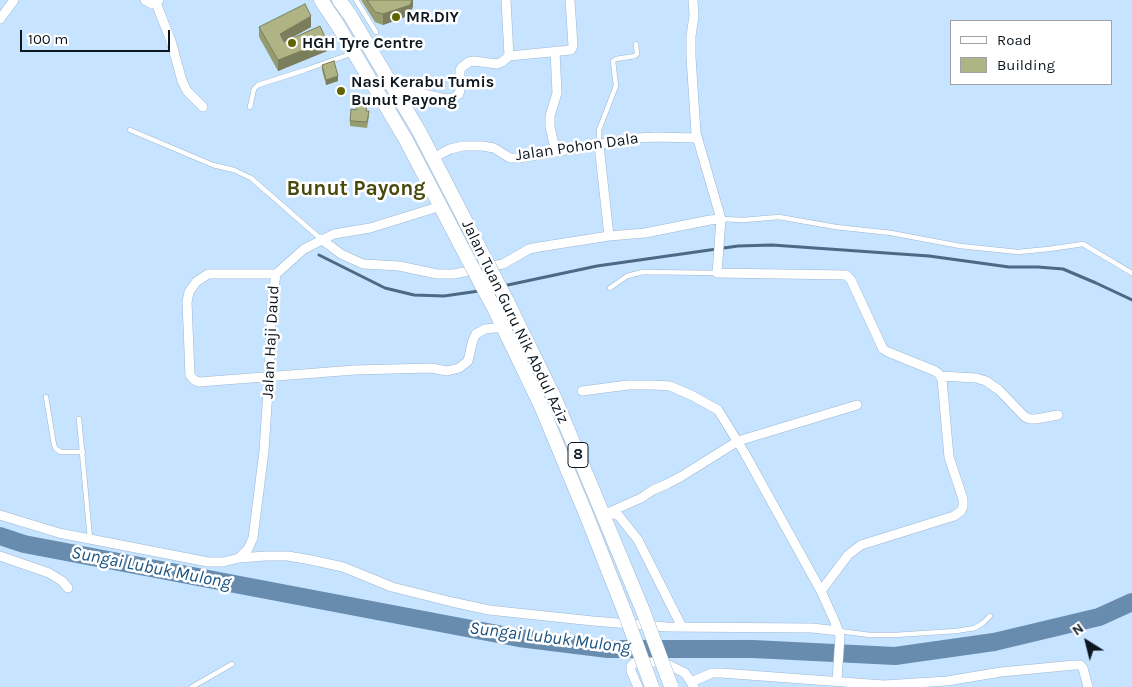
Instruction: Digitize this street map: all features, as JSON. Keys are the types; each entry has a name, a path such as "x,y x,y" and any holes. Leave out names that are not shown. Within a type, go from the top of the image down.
{"main road":[{"name":"Jalan Tuan Guru Nik Abdul Aziz","path":"321,0 406,140 504,327 541,406 588,519 652,687"},
{"name":"Jalan Tuan Guru Nik Abdul Aziz","path":"338,0 350,14 419,131 507,301 555,399 606,513 671,687"},
{"path":"332,16 338,10 338,0"}],"street":[{"path":"0,19 14,0"},
{"path":"145,0 152,4 158,2 182,81 187,91 203,107"},
{"path":"506,0 509,56"},
{"path":"397,94 410,91 446,99 453,98 460,90 460,70 469,62 497,64 509,56 568,51 574,46 570,0"},
{"path":"693,0 694,16 691,36 691,57 696,133 721,220 716,273 846,275 851,280 884,349 935,372 940,376 943,383 949,457 963,499 961,511 954,516 861,546 848,555 821,591"},
{"path":"555,51 557,93 550,116 550,127 556,152"},
{"name":"Jalan Pohon Dala","path":"433,158 450,149 463,146 494,148 510,158 518,158 637,138 697,138"},
{"path":"599,145 608,236"},
{"name":"Jalan Haji Daud","path":"240,558 248,549 253,538 264,451 270,376 272,302 276,274 304,249 321,239 334,234 370,228 441,206"},
{"path":"321,239 341,254 363,264 399,266 437,274 454,274 503,264 529,249 608,236 645,233 710,220 721,220"},
{"path":"276,274 208,274 196,282 189,292 187,302 190,375 194,380 199,382 355,370 431,368 447,371 459,368 468,361 472,340 476,334 485,329 504,327"},
{"path":"940,376 976,378 986,381 999,390 1025,417 1030,419 1036,420 1058,414"},
{"path":"582,391 628,385 670,386 718,410 738,441 821,591 840,634 838,676"},
{"path":"606,513 682,476 738,441 856,404"},
{"path":"606,513 618,516 638,540 682,627"},
{"path":"0,515 59,533 208,562 223,562 240,558 288,556 311,560 343,568 392,587 489,610 592,621 682,627 812,628 840,634"},
{"path":"0,556 49,573 62,581 68,588"},
{"path":"638,687 630,666 634,663 655,662 667,664 685,673 692,684 712,673 721,673 838,676 884,686 947,684 1002,672 1080,665 1083,668 1088,687"}],"lane":[{"path":"356,0 376,32"},
{"path":"599,145 599,130 616,86 613,62 616,59 635,56 637,54 636,44"},
{"path":"250,107 254,89 258,84 354,53"},
{"path":"130,130 213,165 234,170 251,178 321,239"},
{"path":"721,220 778,218 891,233 960,246 1018,252 1084,244 1132,273"},
{"path":"610,288 627,276 643,272 716,273"},
{"path":"46,397 56,449 61,452 82,452"},
{"path":"79,419 90,539"},
{"path":"840,634 887,635 956,632 983,624 990,616"},
{"path":"192,687 232,664"}],"building":[{"path":"367,0 412,0 410,5 383,14 375,12"},
{"path":"305,4 311,16 280,34 284,42 320,26 327,41 278,60 259,27"},
{"path":"334,61 338,76 326,80 322,65"},
{"path":"357,103 367,104 366,111 369,111 367,122 350,121 351,109 356,110"}],"waterway":[{"path":"503,286 597,266 738,246 772,245 929,256 1009,267 1063,269 1132,300"},
{"path":"319,255 385,288 414,295 444,296 479,291"},
{"name":"Sungai Lubuk Mulong","path":"0,536 24,544 519,638 608,649 753,649 895,656 994,642 1099,617 1132,602"}],"place":[{"name":"MR.DIY","path":"396,17"},
{"name":"HGH Tyre Centre","path":"292,43"},
{"name":"Nasi Kerabu Tumis Bunut Payong","path":"341,91"}],"district":[{"name":"Bunut Payong","path":"356,189"}]}
